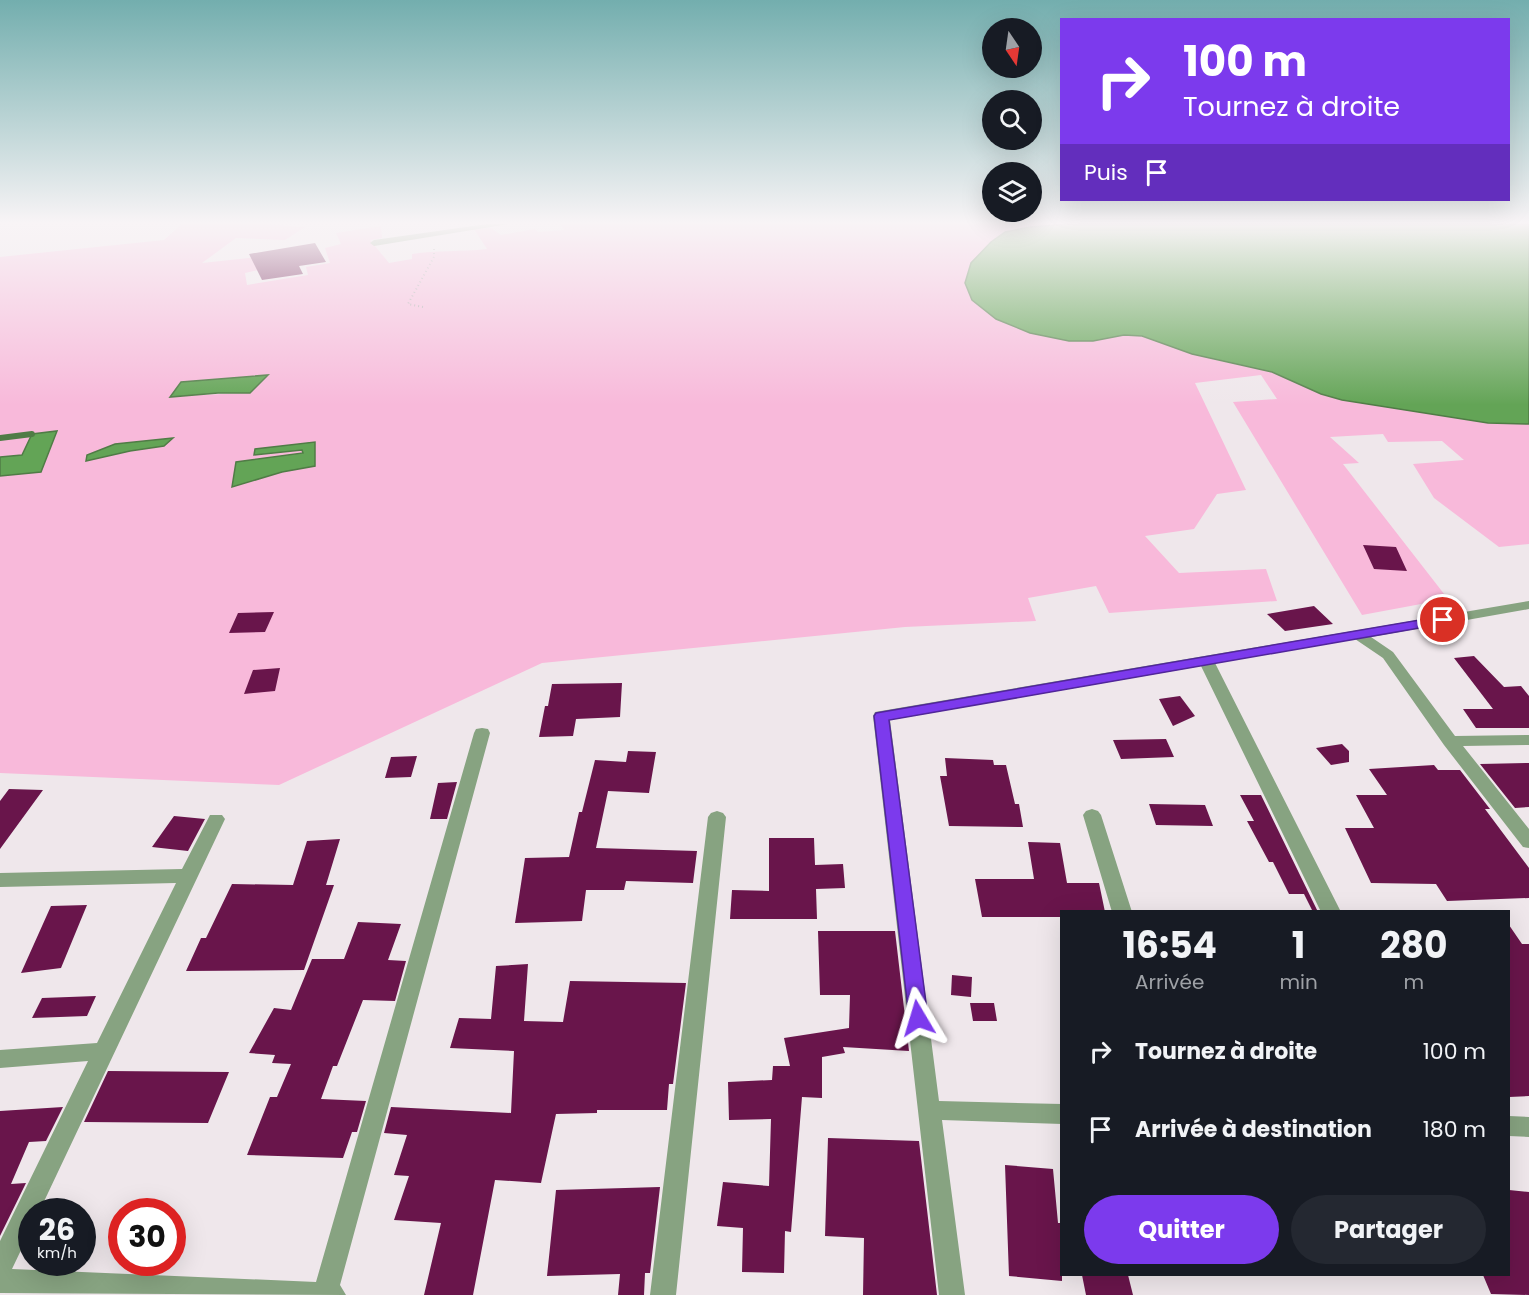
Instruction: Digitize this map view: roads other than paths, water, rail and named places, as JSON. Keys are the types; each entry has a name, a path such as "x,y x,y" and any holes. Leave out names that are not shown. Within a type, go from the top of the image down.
{"street":[{"path":"952,1295 881,716 1529,605"},
{"path":"1357,634 1388,655 1449,741 1529,842"},
{"path":"1206,661 1330,910"},
{"path":"0,1281 329,1294 482,733"},
{"path":"1449,741 1529,740"},
{"path":"1092,815 1121,910"},
{"path":"663,1295 717,817"},
{"path":"0,1267 216,819"},
{"path":"0,880 189,876"},
{"path":"0,1059 105,1051"},
{"path":"930,1110 1060,1114"},
{"path":"1510,1126 1529,1126"}],"waterway":[{"path":"0,438 32,434"}]}
